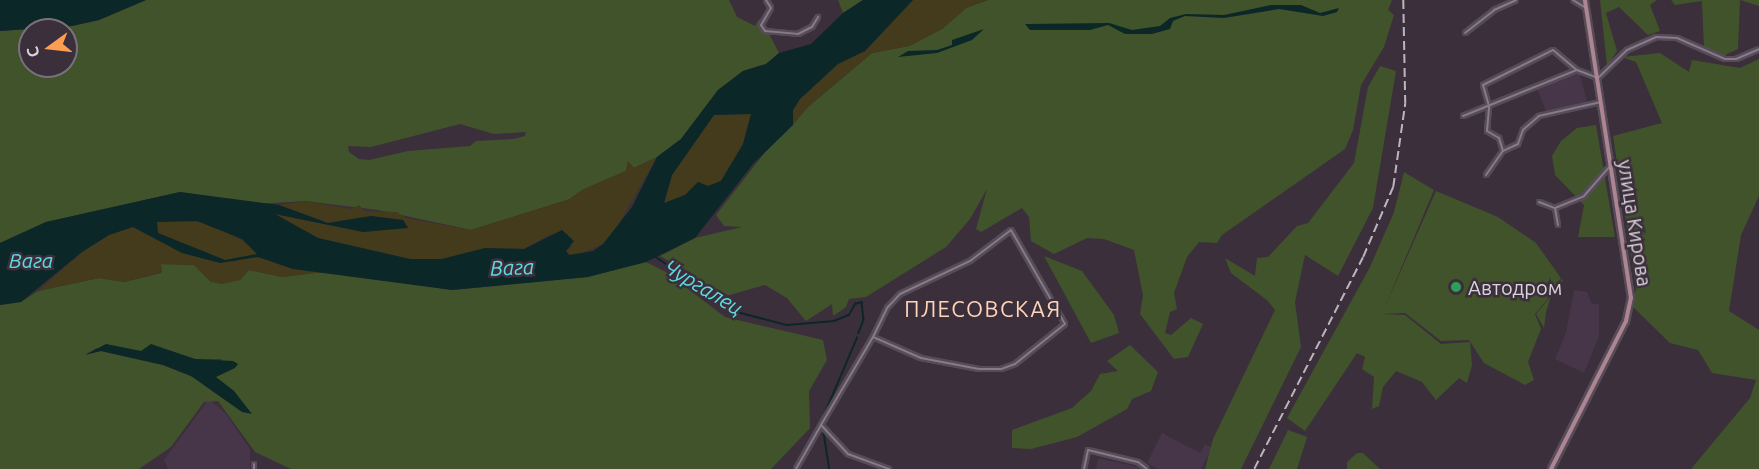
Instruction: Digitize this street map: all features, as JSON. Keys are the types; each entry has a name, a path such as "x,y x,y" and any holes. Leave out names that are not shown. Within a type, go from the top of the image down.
{"main road":[{"name":"улица Кирова","path":"1551,469 1629,310 1631,282 1585,0"}],"street":[{"path":"766,0 771,8 761,25 765,31 798,34 812,27 818,17"},
{"path":"1465,33 1494,10 1516,0"},
{"path":"1573,0 1586,8"},
{"path":"1503,152 1499,138 1487,131 1489,106 1483,85 1553,50 1577,70 1598,78 1627,50 1656,37 1677,38 1725,59 1736,59 1759,49"},
{"path":"1463,116 1577,70"},
{"path":"1486,175 1503,152 1518,144 1523,130 1539,116 1601,102"},
{"path":"1539,202 1555,208 1584,196 1611,165"},
{"path":"1555,208 1558,225"},
{"path":"796,469 873,337 887,308 900,294 970,261 1011,230 1065,324 1015,364 1001,369 921,358 873,337"},
{"path":"821,425 848,454 889,469"},
{"path":"1084,469 1088,450 1138,462 1147,469"},
{"path":"254,464 254,469"}],"shaded area":[{"path":"1579,72 1588,104 1547,114 1536,86"},
{"path":"1574,290 1587,292 1592,304 1599,304 1599,336 1584,373 1555,359 1566,333"},
{"path":"209,399 226,414 250,449 250,469 168,469 164,460"},
{"path":"1162,433 1200,453 1205,444 1212,448 1201,469 1158,469 1147,463"},
{"path":"1098,458 1138,467 1138,469 1096,469"}],"green space":[{"path":"146,0 729,0 737,17 755,26 759,19 764,24 779,53 766,64 743,71 718,90 681,139 657,157 634,168 628,162 626,171 582,190 570,199 471,230 378,210 305,201 257,204 180,192 46,222 0,243 0,31 18,30 18,78 78,78 78,25 99,20","holes":["460,124 494,134 526,132 525,136 513,139 476,141 470,146 408,151 369,160 359,159 349,152 348,146 371,147"]},
{"path":"838,0 863,0 843,13"},
{"path":"988,0 1392,0 1388,10 1394,15 1384,47 1361,85 1353,130 1345,149 1222,235 1217,243 1199,242 1187,257 1174,293 1177,309 1170,312 1165,333 1171,335 1191,318 1203,324 1188,357 1174,359 1140,314 1143,295 1134,250 1104,239 1087,238 1054,254 1031,241 1029,217 1022,208 981,232 976,229 987,189 970,219 946,247 866,297 849,299 846,307 833,316 832,304 806,321 787,298 765,285 719,298 689,272 660,256 695,238 742,227 724,226 716,215 769,147 809,106 872,53 909,46 942,29 966,8"},
{"path":"1600,0 1657,0 1650,5 1660,31 1648,35 1619,7 1606,13 1617,51 1607,66"},
{"path":"1671,0 1740,0 1738,49 1725,55 1704,48 1702,1 1675,5"},
{"path":"1740,0 1759,0 1759,6"},
{"path":"1660,53 1689,72 1692,60 1740,68 1759,59 1759,196 1741,235 1729,311 1759,330 1759,469 1691,469 1750,398 1756,380 1712,373 1698,350 1670,343 1632,306 1636,289 1613,136 1662,123 1636,62 1622,57"},
{"path":"1380,66 1396,71 1373,208 1338,276 1305,255 1295,302 1301,347 1241,469 1205,469 1213,439 1275,310 1268,301 1231,273 1225,258 1255,276 1257,258 1268,257 1297,226 1308,223 1354,163 1368,87"},
{"path":"1596,125 1615,237 1578,237 1584,205 1555,175 1552,156 1561,141 1577,128"},
{"path":"1404,172 1434,190 1384,309 1436,191 1498,217 1536,243 1563,281 1535,314 1541,329 1528,362 1534,380 1525,385 1484,363 1469,340 1441,341 1405,313 1382,314 1405,315 1441,344 1470,342 1472,365 1467,383 1459,378 1436,400 1422,382 1396,371 1383,387 1379,406 1372,409 1374,377 1362,369 1365,357 1357,353 1305,431 1287,418 1370,267 1394,212"},
{"path":"1044,256 1082,271 1114,315 1119,333 1091,343"},
{"path":"646,262 666,272 725,317 823,340 827,360 809,391 810,428 771,469 291,469 255,452 218,401 204,402 171,447 139,469 0,469 0,305 21,302 38,291 99,278 124,282 161,273 160,264 194,265 211,282 240,280 249,270 282,277 331,271 452,290 587,277","holes":["151,345 195,359 221,359 225,370 215,377 234,391 228,400 191,376 163,365 101,351 86,354 97,348 142,351"]},
{"path":"1551,296 1546,312 1544,328 1536,314"},
{"path":"1130,345 1158,372 1151,391 1132,399 1127,409 1077,437 1031,449 1012,448 1012,430 1072,408 1091,391 1100,374 1118,371 1107,361"},
{"path":"1288,430 1307,437 1297,469 1269,469"},
{"path":"1357,453 1363,453 1380,469 1347,469 1347,462"}],"sand":[{"path":"913,0 988,0 966,8 942,29 909,46 872,53 809,106 793,125 793,110 800,99 838,64 865,51"},
{"path":"751,114 743,144 721,181 708,186 698,182 685,195 664,204 672,175 714,115"},
{"path":"657,157 616,229 603,244 573,257 566,251 572,246 551,234 524,249 485,248 442,259 410,259 318,238 274,214 363,232 408,227 403,220 371,216 328,223 279,205 305,201 351,209 359,205 365,211 397,212 406,218 471,230 570,199 582,190 626,171 628,161 634,168"},
{"path":"157,222 210,223 254,247 257,254 225,260 158,233"},
{"path":"133,227 182,253 235,262 244,256 259,257 293,269 331,271 282,277 249,270 240,280 222,284 211,282 194,265 161,264 162,272 124,282 99,278 38,291 82,252 109,235"}],"water":[{"path":"0,0 146,0 99,20 78,25 78,18 18,18 18,30 0,31"},
{"name":"Вага","path":"863,0 913,0 865,51 838,64 800,99 793,110 793,125 753,164 695,238 646,262 588,277 452,290 293,269 258,257 220,263 182,253 133,227 109,235 82,252 21,302 0,305 0,243 46,222 180,192 279,205 328,223 371,216 403,220 408,228 363,232 275,214 318,238 410,259 442,259 485,248 524,249 562,230 574,241 566,251 569,255 593,251 603,244 632,207 657,157 681,139 718,90 743,71 766,64 779,53 811,44 843,13","holes":["751,114 743,144 721,181 708,186 698,182 685,195 664,203 672,175 714,115","197,221 242,239 257,254 225,260 158,233 157,222"]},
{"path":"1271,5 1301,5 1320,13 1339,8 1337,12 1323,16 1279,9 1224,18 1185,16 1173,21 1170,29 1152,34 1125,34 1108,25 1090,30 1030,30 1025,24 1109,23 1132,30 1160,26 1170,18 1186,14 1224,15"},
{"path":"984,29 972,40 937,53 898,57 908,51 937,50 952,45 952,40"},
{"path":"106,344 141,351 151,344 195,359 233,361 238,364 235,368 216,377 234,391 252,414 242,412 191,376 163,365 101,351 85,355"}],"waterway":[{"name":"Чургалец","path":"656,257 737,312 787,325 834,321 849,315 855,304 862,302 864,320 859,333"},
{"name":"Чургалец","path":"819,427 857,338"},
{"name":"Чургалец","path":"824,433 830,469"}],"railway":[{"path":"1254,469 1363,257 1393,187 1405,104 1403,0"}],"place":[{"name":"Автодром","path":"1456,287"}],"district":[{"name":"ПЛЕСОВСКАЯ","path":"983,309"}]}
